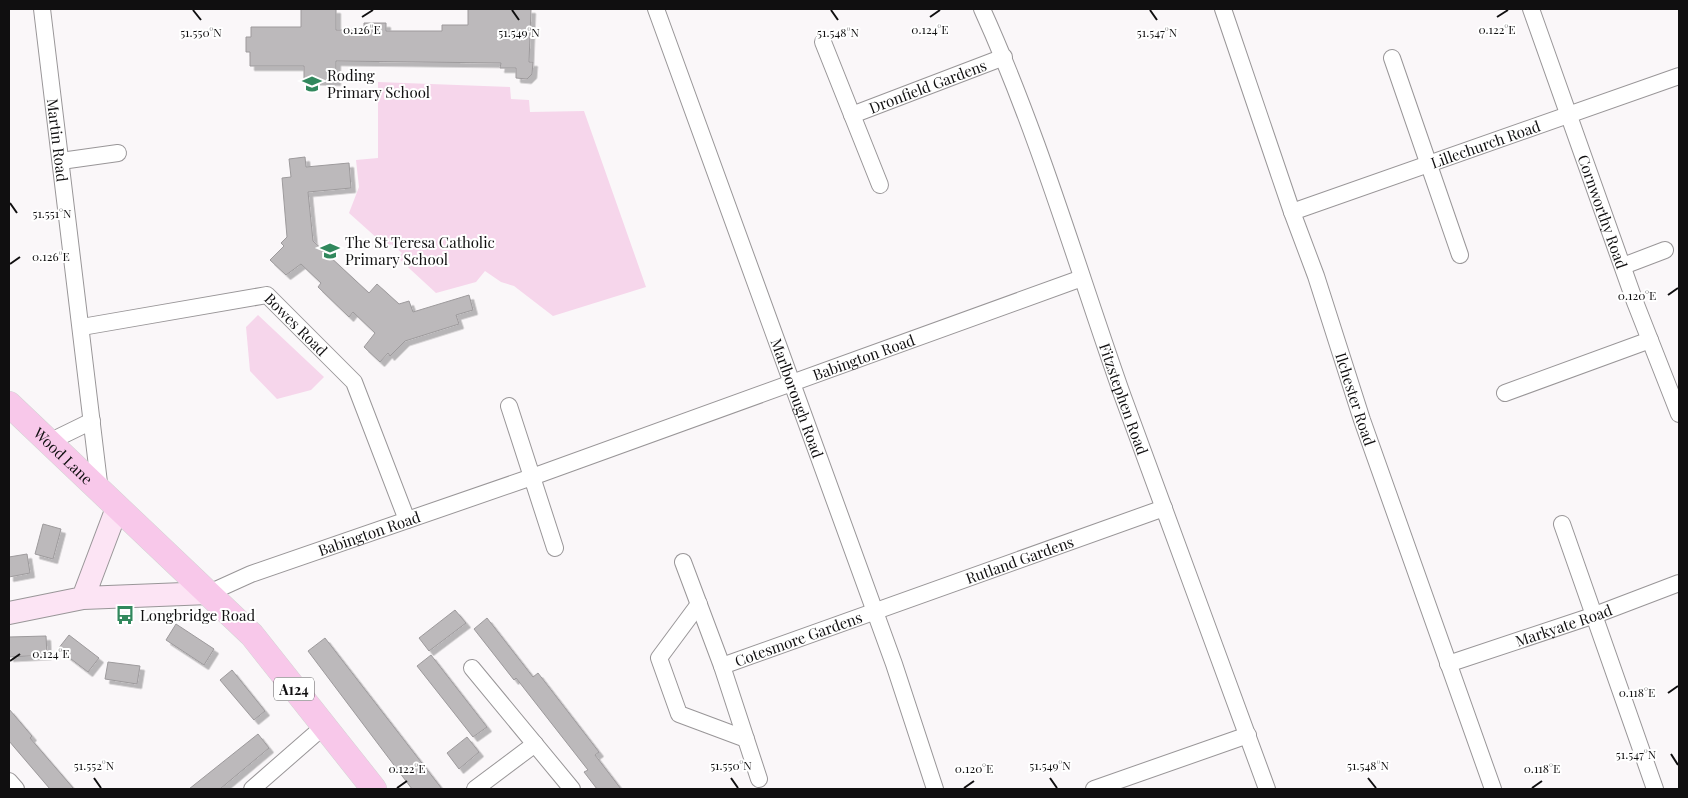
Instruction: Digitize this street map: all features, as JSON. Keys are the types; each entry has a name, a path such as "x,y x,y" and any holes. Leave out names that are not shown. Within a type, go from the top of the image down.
{"main road":[{"name":"Wood Lane","path":"9,404 108,500"},
{"name":"A124","path":"108,500 252,635 374,789"},
{"path":"83,598 108,500"},
{"path":"9,613 83,598 209,593"}],"street":[{"name":"Martin Road","path":"42,9 92,421 108,500"},
{"name":"Marlborough Road","path":"656,9 875,612 935,789"},
{"name":"Fitzstephen Road","path":"982,9 1004,57 1047,170 1082,278 1267,789"},
{"name":"Ilchester Road","path":"1223,9 1292,212 1316,276 1362,420 1493,789"},
{"name":"Cornworthy Road","path":"1531,9 1650,340 1679,414"},
{"name":"Dronfield Gardens","path":"823,42 880,186"},
{"name":"Dronfield Gardens","path":"852,115 1004,57"},
{"path":"1392,58 1427,164 1460,255"},
{"name":"Lillechurch Road","path":"1292,212 1679,76"},
{"path":"61,161 118,153"},
{"path":"1623,266 1665,250"},
{"name":"Babington Road","path":"209,593 251,574 532,477 1082,278"},
{"name":"Bowes Road","path":"82,327 266,295 354,382 407,520"},
{"path":"1505,392 1650,340"},
{"path":"509,406 554,548"},
{"path":"49,442 92,421"},
{"name":"Rutland Gardens","path":"875,612 1164,508"},
{"path":"1562,524 1654,789"},
{"name":"Cotesmore Gardens","path":"683,562 722,666 759,779"},
{"name":"Markyate Road","path":"1448,664 1595,615 1679,583"},
{"path":"699,604 659,658 679,714 746,739"},
{"name":"Cotesmore Gardens","path":"722,666 875,612"},
{"path":"472,668 572,789"},
{"path":"252,789 323,727"},
{"path":"1096,789 1248,736"},
{"path":"475,789 536,744"},
{"path":"9,781 16,789"}],"shaded area":[{"path":"378,82 510,87 511,99 529,100 530,112 584,111 646,287 553,316 514,286 501,282 485,271 476,282 436,293 398,258 402,253 391,244 388,248 349,213 359,187 356,160 378,158"},
{"path":"258,315 324,377 311,390 277,399 250,371 246,327"}],"building":[{"path":"301,9 336,9 336,30 364,30 364,23 386,23 386,31 442,31 442,25 468,25 468,9 531,9 529,62 533,62 532,74 527,79 516,78 516,68 500,68 501,63 336,61 336,81 304,80 304,66 250,66 250,52 246,52 246,37 251,37 251,27 301,27"},
{"path":"305,157 306,167 349,163 351,188 308,192 313,241 369,293 377,284 399,304 409,301 413,312 469,295 473,310 456,315 459,324 405,341 390,356 388,353 380,362 364,347 375,333 353,312 349,317 318,287 321,283 301,264 286,275 270,260 284,246 281,243 287,237 282,178 291,177 289,159"},
{"path":"43,524 61,529 53,559 35,554"},
{"path":"27,554 30,573 9,577 9,557"},
{"path":"455,610 466,623 429,651 419,638"},
{"path":"487,618 533,677 538,673 599,752 595,755 621,789 597,789 584,772 588,770 516,678 514,680 474,629"},
{"path":"176,624 214,649 204,665 166,640"},
{"path":"69,635 99,658 88,672 58,649"},
{"path":"46,636 47,655 9,657 9,637"},
{"path":"325,638 442,789 412,789 308,651"},
{"path":"431,655 487,727 473,737 417,666"},
{"path":"108,662 140,666 137,684 105,679"},
{"path":"232,670 265,711 254,720 220,680"},
{"path":"9,709 32,736 30,738 74,789 50,789 9,741"},
{"path":"258,734 269,748 220,789 189,789"},
{"path":"467,737 479,752 459,769 447,753"}],"place":[{"name":"Roding Primary School","path":"312,84"},
{"name":"The St Teresa Catholic Primary School","path":"330,251"},
{"name":"Longbridge Road","path":"125,615"}]}
